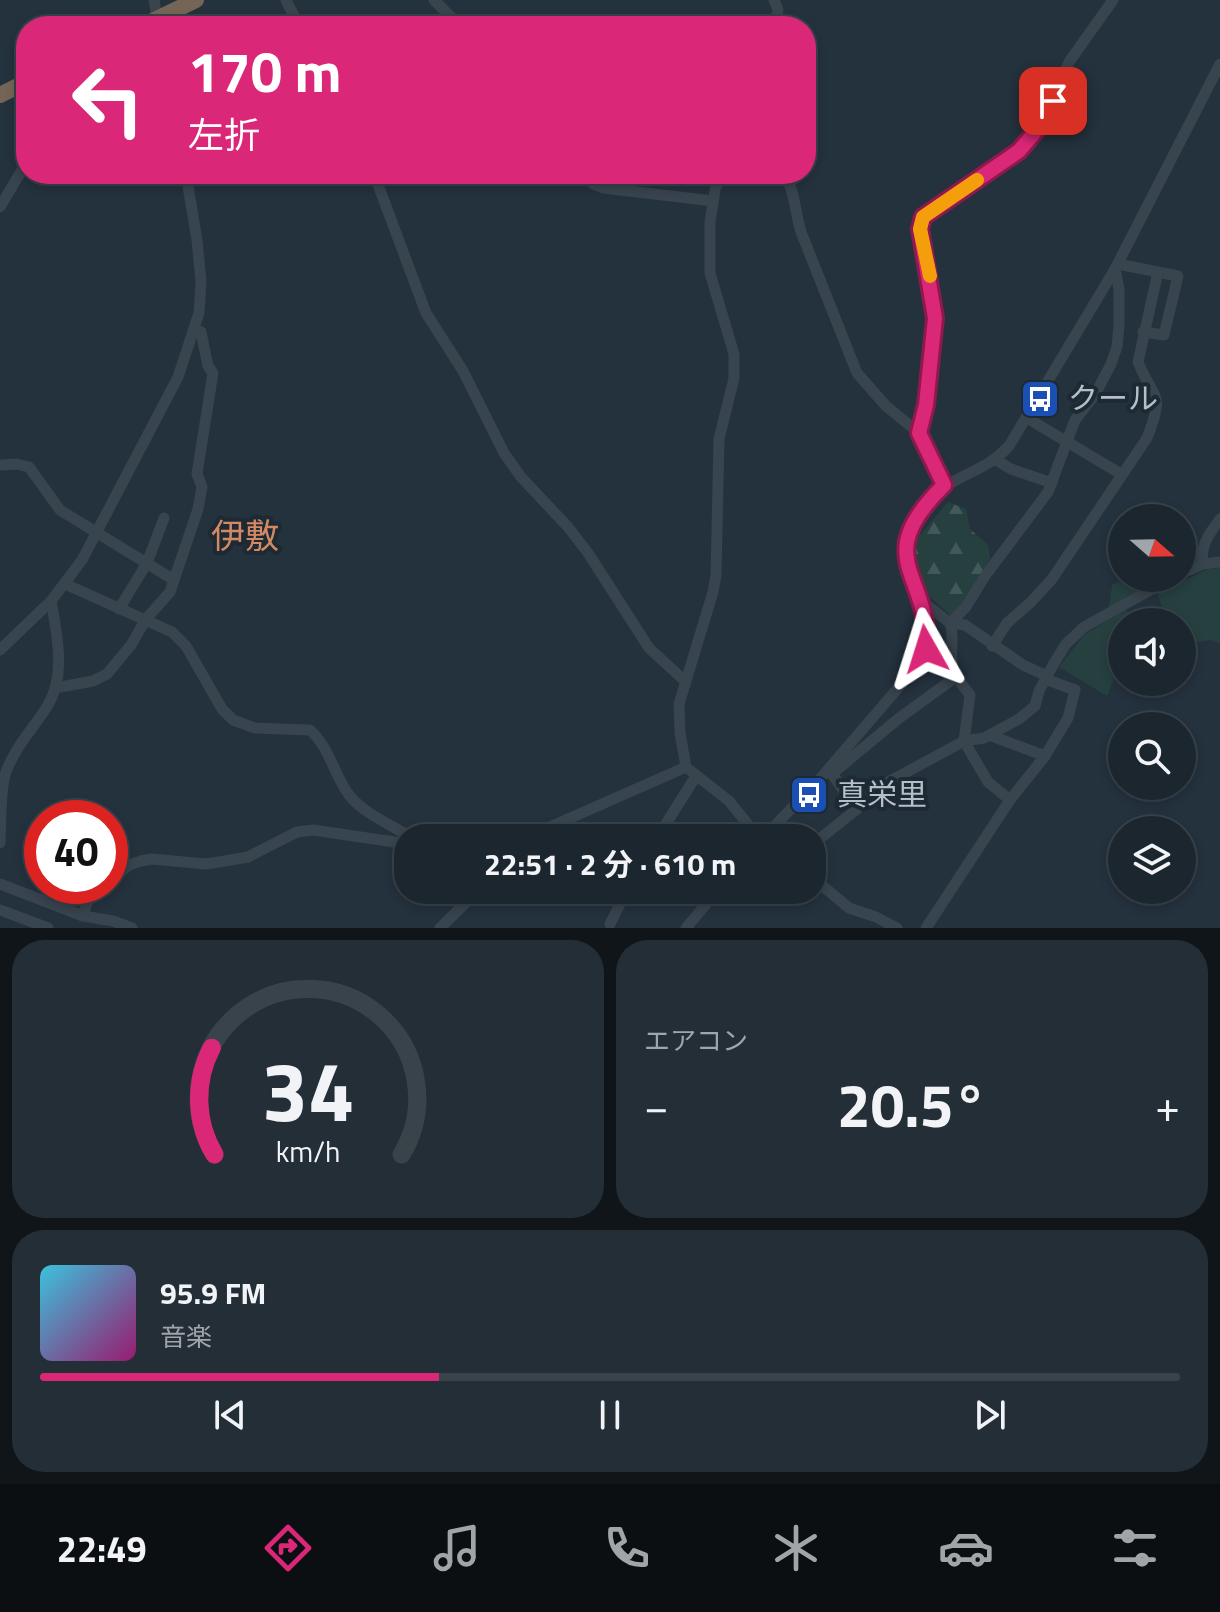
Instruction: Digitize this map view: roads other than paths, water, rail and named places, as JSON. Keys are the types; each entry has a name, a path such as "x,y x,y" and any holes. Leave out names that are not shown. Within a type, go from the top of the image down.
{"highway":[{"path":"168,16 196,0"}],"street":[{"path":"434,0 450,16"},
{"path":"919,433 926,405 935,318 920,229 923,217 1030,140 1053,101 1069,62 1113,0"},
{"path":"829,773 923,659 927,635 905,546 916,518 944,485 996,460 1009,446 1116,267 1220,64"},
{"path":"0,207 16,180"},
{"path":"0,650 51,601 82,560 178,377 199,313 200,261 188,184"},
{"path":"378,184 426,313 463,371 504,453 521,477 588,553 649,648 686,682"},
{"path":"593,184 603,188 713,201"},
{"path":"718,184 713,201 710,273 734,354 734,378 719,439 716,575 678,713 686,767 729,801 749,824"},
{"path":"791,184 801,232 857,373 886,406 919,433 944,485"},
{"path":"1116,267 1178,276 1164,335 1143,332"},
{"path":"950,623 977,593 985,576 1052,483 1075,420 1096,393 1117,347 1119,289 1116,267"},
{"path":"992,646 1007,623 1052,579 1147,438 1158,404 1138,362 1158,272"},
{"path":"55,688 93,681 107,674 131,645 146,619 170,592 198,509 202,487 197,474 213,373 208,366 201,332 194,331"},
{"path":"1027,418 1121,474"},
{"path":"996,460 1011,469 1052,483"},
{"path":"0,465 29,467 60,510 174,580"},
{"path":"119,609 147,563 164,518"},
{"path":"1203,564 1201,552 1205,538 1220,519"},
{"path":"1196,567 1220,562"},
{"path":"65,584 172,632 186,646 222,709 233,720 255,728 310,730 326,751 350,796 394,827"},
{"path":"826,834 879,787 964,741 984,738 1019,719 1035,706 1046,678 1066,644 1084,627 1147,592"},
{"path":"919,599 950,623 965,625 1023,665 1075,690 1068,718 1045,756 1010,800 926,928"},
{"path":"0,843 3,779 13,756 48,705 55,688 57,631 51,601"},
{"path":"950,623 953,632 953,670 970,695 964,741 988,782 1010,800"},
{"path":"776,824 829,773 957,676"},
{"path":"989,735 1045,756"},
{"path":"557,824 686,767"},
{"path":"829,773 857,809"},
{"path":"666,824 696,776"},
{"path":"128,866 141,861 206,864 248,857 297,832 313,830 394,842"},
{"path":"0,884 83,916 132,928"},
{"path":"826,889 849,908 897,928"},
{"path":"83,916 86,904"},
{"path":"440,928 465,904"},
{"path":"610,924 620,904"},
{"path":"686,928 706,904"},
{"path":"0,910 48,928"}],"place":[{"name":"クール","path":"1040,399"},
{"name":"真栄里","path":"809,795"}],"district":[{"name":"伊敷","path":"245,536"}]}
